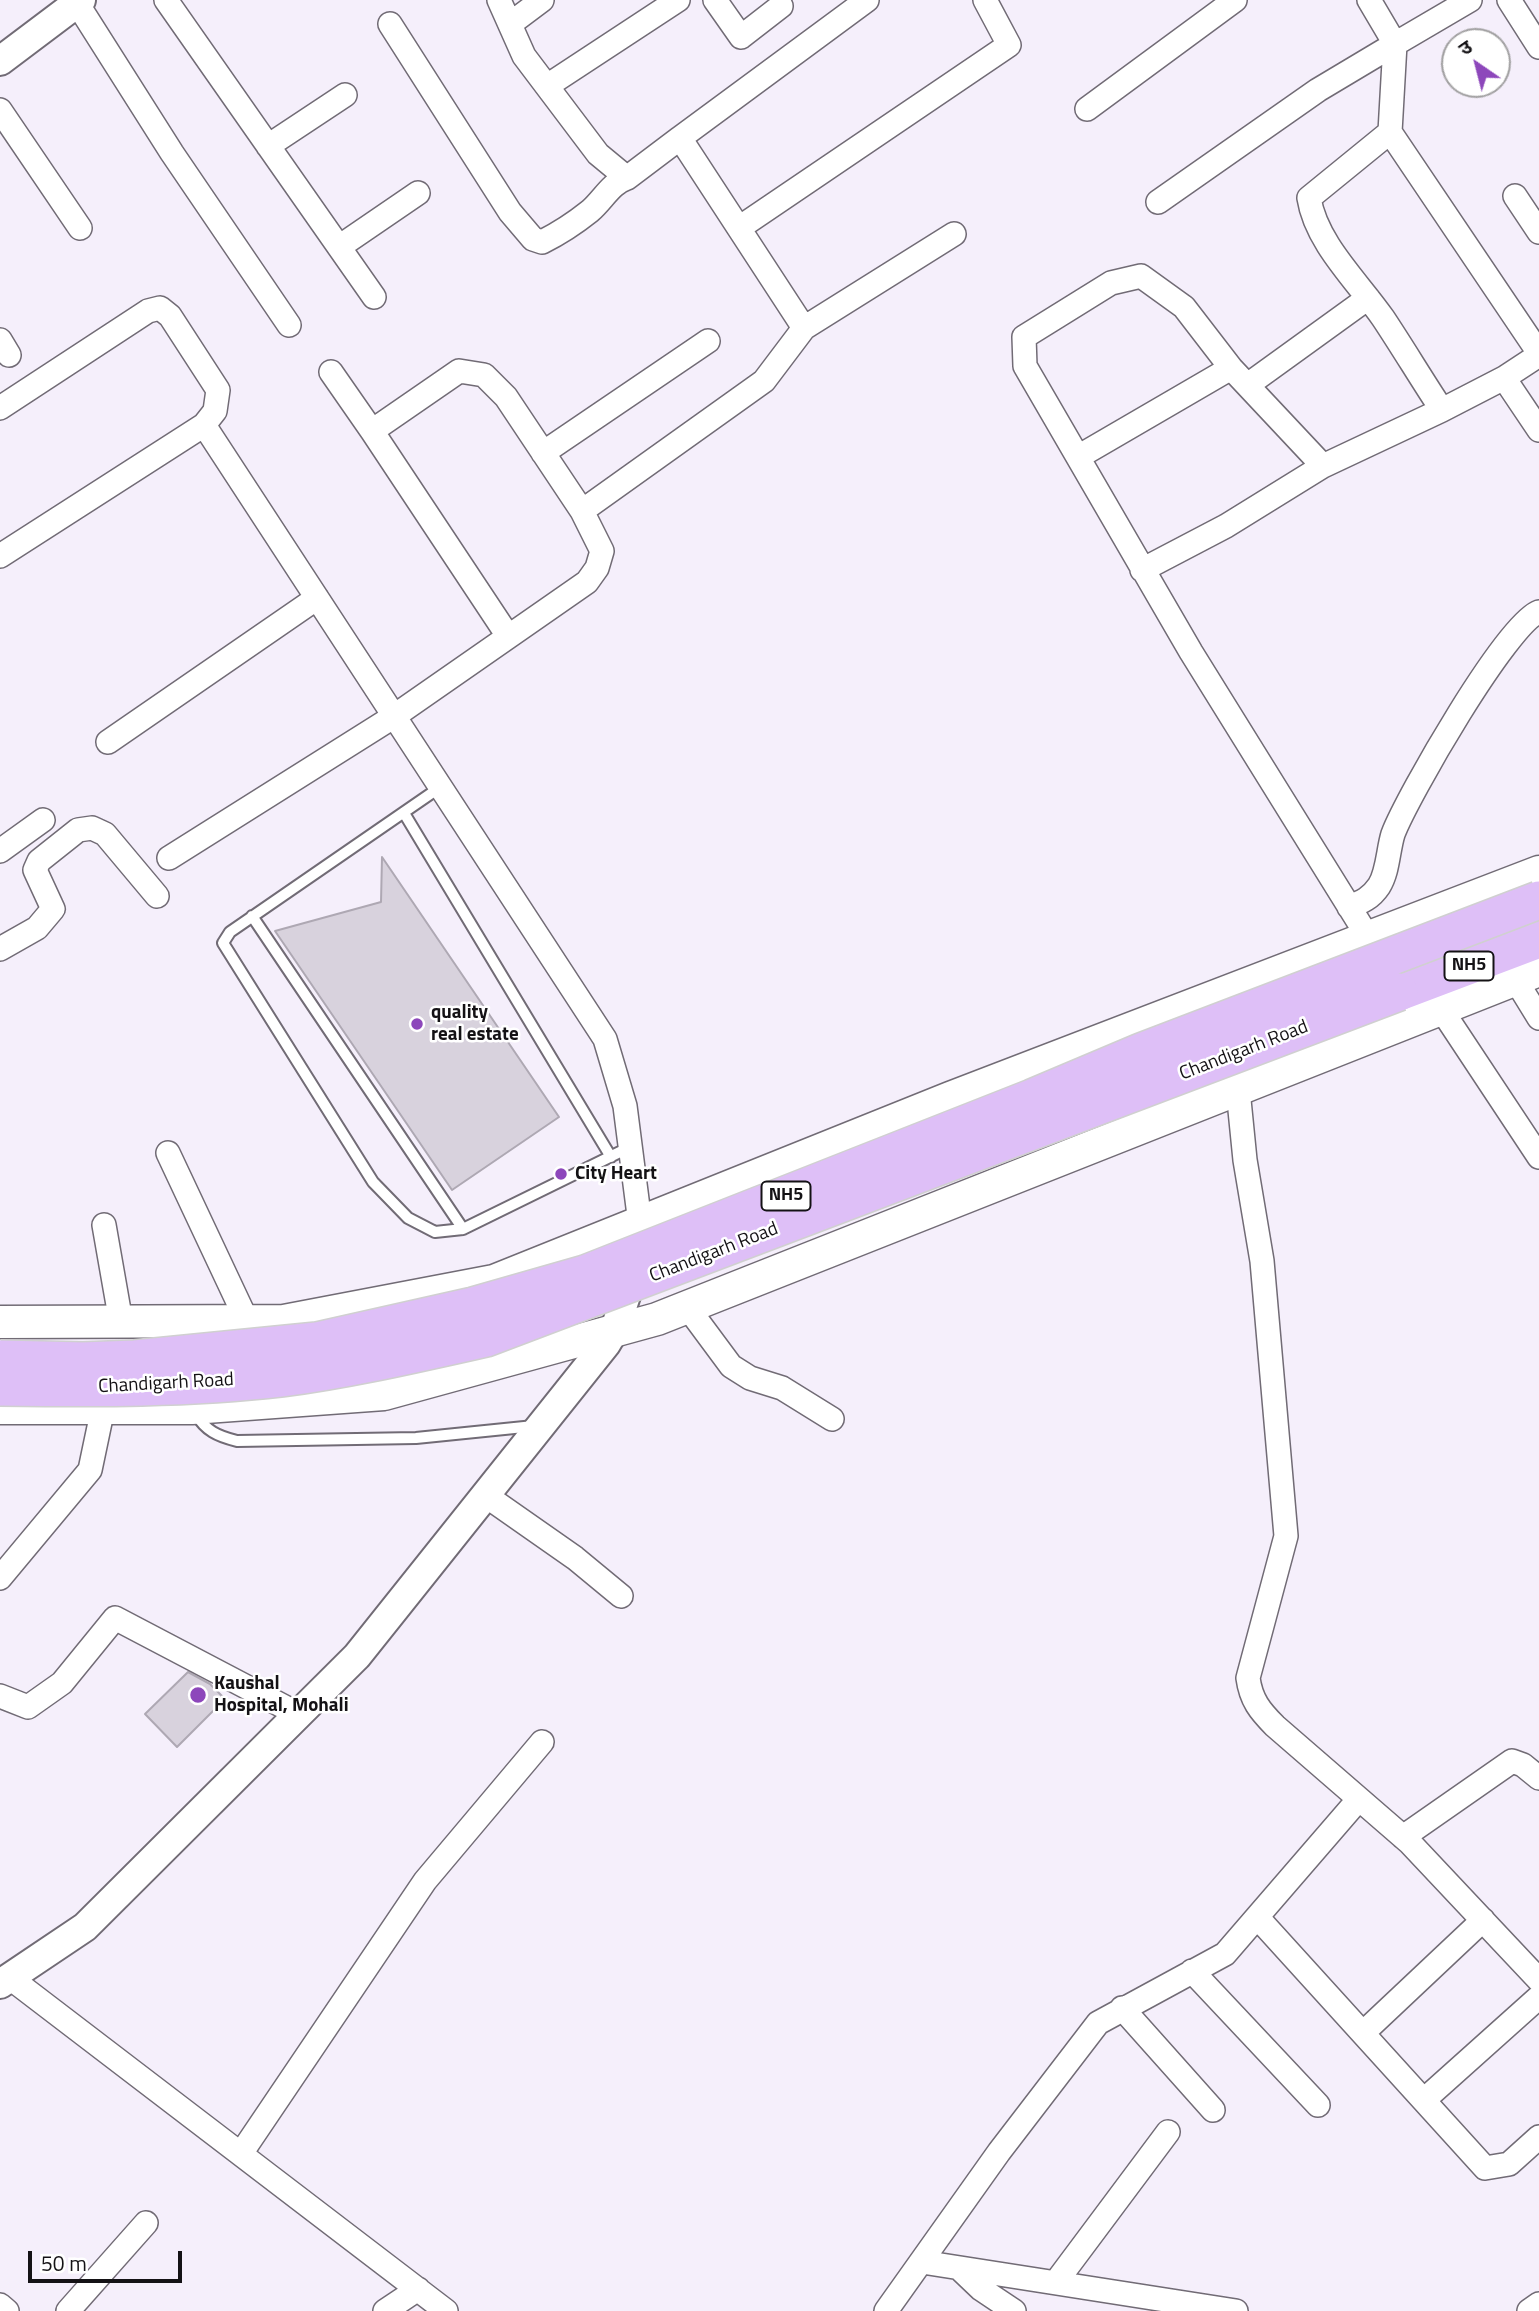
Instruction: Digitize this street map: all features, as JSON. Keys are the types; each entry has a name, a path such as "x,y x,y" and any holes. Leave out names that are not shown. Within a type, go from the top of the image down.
{"highway":[{"name":"NH5","path":"0,1359 135,1359 317,1341 473,1306 585,1274 1032,1098 1141,1052 1539,900"},
{"name":"Chandigarh Road","path":"0,1387 118,1388 281,1378 385,1361 486,1338 1539,939"}],"main road":[{"path":"0,1322 284,1321 494,1281 950,1098 1539,872"},
{"path":"0,1408 192,1408 384,1394 615,1329 688,1308 1527,974"}],"street":[{"path":"166,0 374,297"},
{"path":"499,0 524,56 598,154 627,178"},
{"path":"510,24 542,0"},
{"path":"547,86 678,0"},
{"path":"715,0 741,37 781,6"},
{"path":"390,24 510,212 533,239 542,242 561,232 592,209 618,181 627,178 867,0"},
{"path":"739,228 1009,46 985,0"},
{"path":"1087,109 1235,0"},
{"path":"1142,570 1226,526 1323,466 1504,378 1539,354 1390,132 1395,44 1369,0"},
{"path":"1158,202 1318,90 1470,0"},
{"path":"1509,0 1539,47"},
{"path":"0,61 78,1 172,153 289,325"},
{"path":"268,146 345,95"},
{"path":"0,110 80,228"},
{"path":"1390,132 1309,198 1311,214 1442,410"},
{"path":"680,138 804,328"},
{"path":"339,247 418,194"},
{"path":"1515,196 1539,232"},
{"path":"582,512 764,381 804,328 954,234"},
{"path":"1323,466 1249,384 1231,368 1184,307 1141,276 1111,283 1024,337 1025,366 1077,457 1142,570 1368,937"},
{"path":"1249,384 1368,299"},
{"path":"0,408 148,311 160,308 170,316 218,390 215,411 204,425 0,556"},
{"path":"543,453 708,341"},
{"path":"1077,457 1231,368"},
{"path":"169,858 393,717 587,582 597,568 602,551 582,512 506,397 484,375 458,371 372,431"},
{"path":"331,372 508,636"},
{"path":"1504,378 1539,429"},
{"path":"204,425 605,1039 619,1082 632,1146 640,1223 635,1272 615,1329 357,1656 296,1713 85,1927 5,1980 242,2152 446,2311"},
{"path":"108,742 317,598"},
{"path":"1349,907 1366,901 1381,884 1394,833 1436,752 1507,642 1527,617 1539,612"},
{"path":"0,851 43,820"},
{"path":"0,949 48,918 53,909 35,870 39,861 78,830 92,828 105,834 157,896"},
{"path":"1527,974 1539,1018"},
{"path":"1441,1009 1539,1157"},
{"path":"1238,1090 1245,1160 1262,1261 1286,1536 1248,1678 1257,1707 1404,1838 1539,1980"},
{"path":"168,1153 247,1321"},
{"path":"104,1224 121,1321"},
{"path":"688,1308 731,1366 750,1378 782,1388 832,1419"},
{"path":"0,1578 53,1519 90,1470 103,1408"},
{"path":"485,1495 575,1558 621,1596"},
{"path":"0,1696 28,1707 62,1684 115,1618 296,1713"},
{"path":"242,2152 425,1881 542,1742"},
{"path":"1404,1838 1512,1761 1523,1765 1539,1778"},
{"path":"886,2311 999,2152 1098,2023 1225,1954 1359,1800"},
{"path":"1258,1918 1485,2168 1509,2164 1539,2137"},
{"path":"1363,2033 1483,1920"},
{"path":"1192,1971 1318,2105"},
{"path":"1424,2100 1539,1997"},
{"path":"1122,2008 1213,2110"},
{"path":"1056,2282 1168,2132"},
{"path":"68,2311 146,2223"},
{"path":"922,2262 1236,2311"},
{"path":"959,2268 981,2289 1014,2311"},
{"path":"386,2311 418,2289"},
{"path":"1529,2311 1539,2304"},
{"path":"0,2305 7,2311"}],"lane":[{"path":"439,788 252,916 230,932 223,943 373,1182 408,1218 435,1232 463,1229 632,1146"},
{"path":"404,813 611,1157"},
{"path":"252,916 463,1229"},
{"path":"192,1408 204,1427 216,1436 236,1441 416,1438 540,1425"}],"building":[{"name":"quality real estate","path":"382,857 559,1117 452,1190 275,931 381,902"},
{"path":"188,1672 210,1684 225,1699 177,1747 145,1714"}],"place":[{"name":"quality real estate","path":"417,1024"},
{"name":"City Heart","path":"561,1174"},
{"name":"Kaushal Hospital, Mohali","path":"198,1695"}]}
